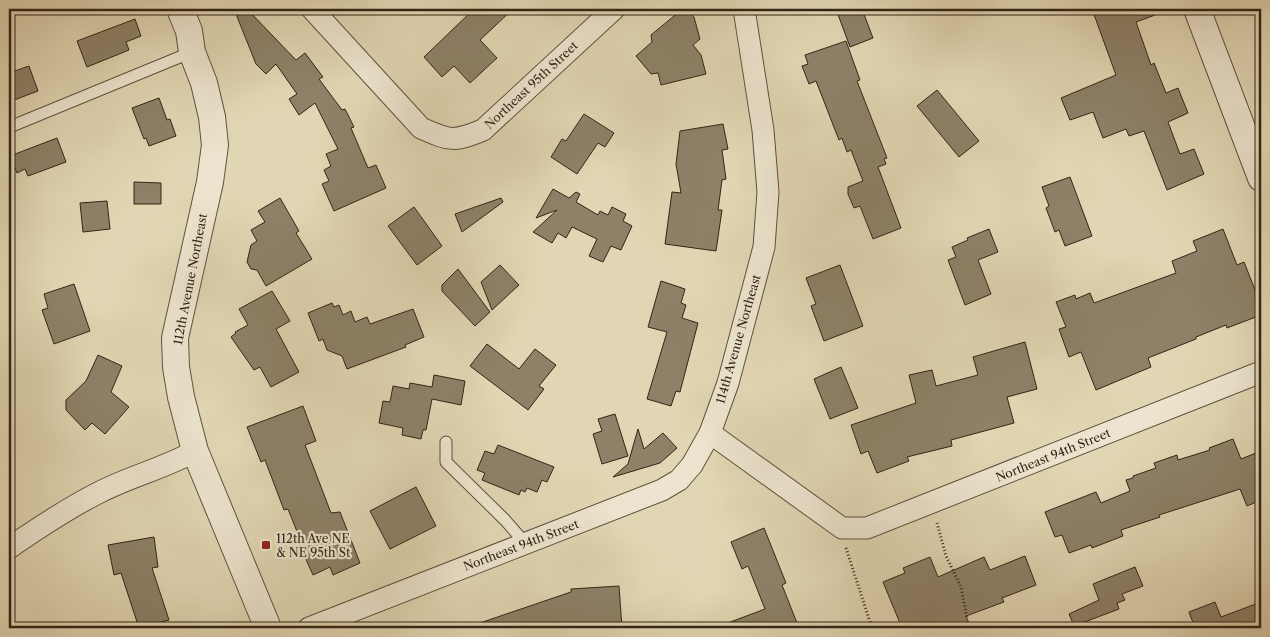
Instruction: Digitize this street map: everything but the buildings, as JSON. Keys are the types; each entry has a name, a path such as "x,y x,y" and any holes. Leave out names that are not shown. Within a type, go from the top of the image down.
{"street":[{"name":"112th Avenue Northeast","path":"180,9 189,31 192,52 204,83 212,117 215,145 210,182 175,338 176,367 181,397 195,451 268,628"},
{"name":"Northeast 95th Street","path":"312,9 421,128 444,138 462,138 482,130 614,9"},
{"name":"114th Avenue Northeast","path":"710,433 728,383 764,247 768,192 765,148 744,9"},
{"path":"1197,9 1261,178"},
{"name":"Northeast 94th Street","path":"842,528 867,528 1261,372"},
{"path":"710,433 842,528"},
{"name":"Northeast 94th Street","path":"309,628 662,490 680,480 692,464 710,433"},
{"path":"9,548 46,523 101,492 177,461 195,451"}],"lane":[{"path":"12,126 192,52"},
{"path":"446,442 446,462 505,520 526,544"}],"path":[{"path":"936,520 946,556 961,587 967,618"},
{"path":"842,528 845,547 872,628"}],"place":[{"name":"112th Ave NE & NE 95th St","path":"266,545"}]}
